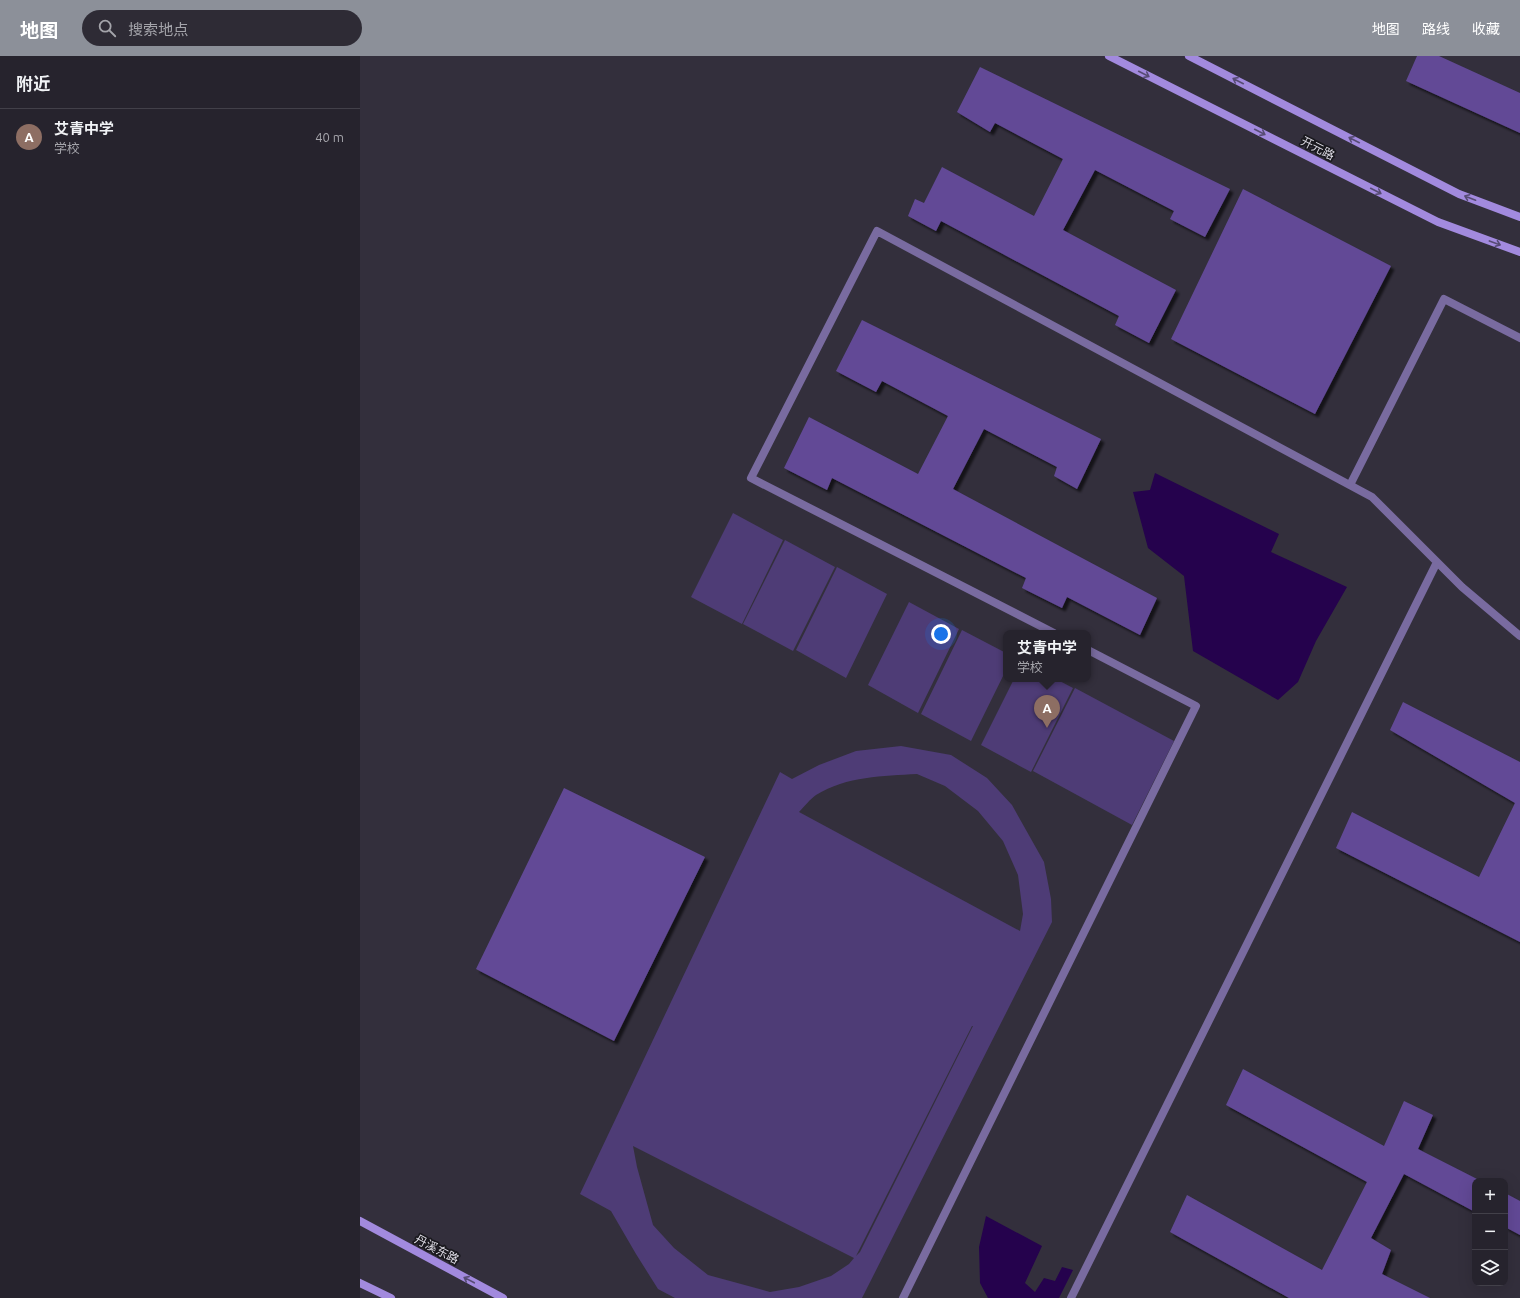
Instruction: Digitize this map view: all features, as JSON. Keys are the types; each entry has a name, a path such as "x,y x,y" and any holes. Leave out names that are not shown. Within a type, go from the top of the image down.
{"street":[{"name":"开元路","path":"1109,56 1438,222 1520,252"},
{"name":"开元路","path":"1189,56 1459,194 1520,217"},
{"name":"丹溪东路","path":"360,1221 503,1298"},
{"path":"360,1283 391,1298"}],"lane":[{"path":"1048,630 751,478 876,231 1372,497 1462,587 1520,636"},
{"path":"1350,485 1444,300 1520,338"},
{"path":"1071,1298 1437,562"},
{"path":"903,1298 1196,706 1091,652"}],"shaded area":[{"path":"1155,473 1279,534 1271,552 1347,587 1316,641 1298,682 1278,700 1193,651 1184,576 1148,548 1133,492 1150,490"},
{"path":"733,513 783,540 742,624 691,597"},
{"path":"785,540 835,567 793,651 743,624"},
{"path":"837,567 887,594 846,678 796,650"},
{"path":"909,602 959,629 918,713 868,685"},
{"path":"962,630 1003,651 1003,676 971,741 921,714"},
{"path":"1012,682 1062,682 1073,688 1031,772 981,745"},
{"path":"1075,688 1174,741 1132,825 1033,771"},
{"path":"901,746 951,755 987,778 1012,805 1044,862 1051,899 1052,922 862,1298 675,1298 658,1289 611,1211 580,1194 780,772 792,779 819,765 856,751","holes":["917,774 945,786 978,811 1003,841 1018,875 1023,914 1020,931 799,812 816,795 840,784 865,778","972,1026 860,1252 856,1256","633,1146 854,1258 849,1264 831,1276 799,1287 770,1292 708,1275 674,1248 653,1225 637,1167"]},
{"path":"986,1216 1042,1246 1025,1283 1035,1292 1044,1278 1055,1281 1062,1267 1073,1270 1059,1298 988,1298 980,1283 979,1247"}],"building":[{"path":"1417,56 1439,56 1520,93 1520,133 1406,81"},
{"path":"980,67 1230,189 1205,237 1170,219 1174,211 1095,170 1063,230 1176,290 1149,343 1115,325 1119,316 941,221 936,231 908,216 915,199 924,203 942,167 1034,216 1063,159 995,123 990,132 957,112"},
{"path":"1243,189 1391,266 1315,414 1171,339"},
{"path":"862,320 1101,439 1077,489 1054,476 1057,467 984,429 953,489 1157,598 1140,635 1067,597 1062,608 1022,588 1026,578 832,478 827,490 784,468 809,417 918,474 948,416 882,381 876,392 836,371"},
{"path":"1403,702 1520,762 1520,942 1336,848 1352,812 1479,877 1515,803 1390,730"},
{"path":"564,788 705,857 614,1041 476,969"},
{"path":"1243,1069 1384,1146 1404,1101 1433,1115 1418,1149 1475,1178 1472,1178 1472,1210 1404,1174 1371,1238 1391,1250 1382,1274 1430,1298 1289,1298 1170,1232 1187,1195 1322,1270 1367,1182 1226,1105"},
{"path":"1508,1195 1520,1201 1520,1235 1508,1229"}],"place":[{"name":"艾青中学","path":"1047,728"}]}
